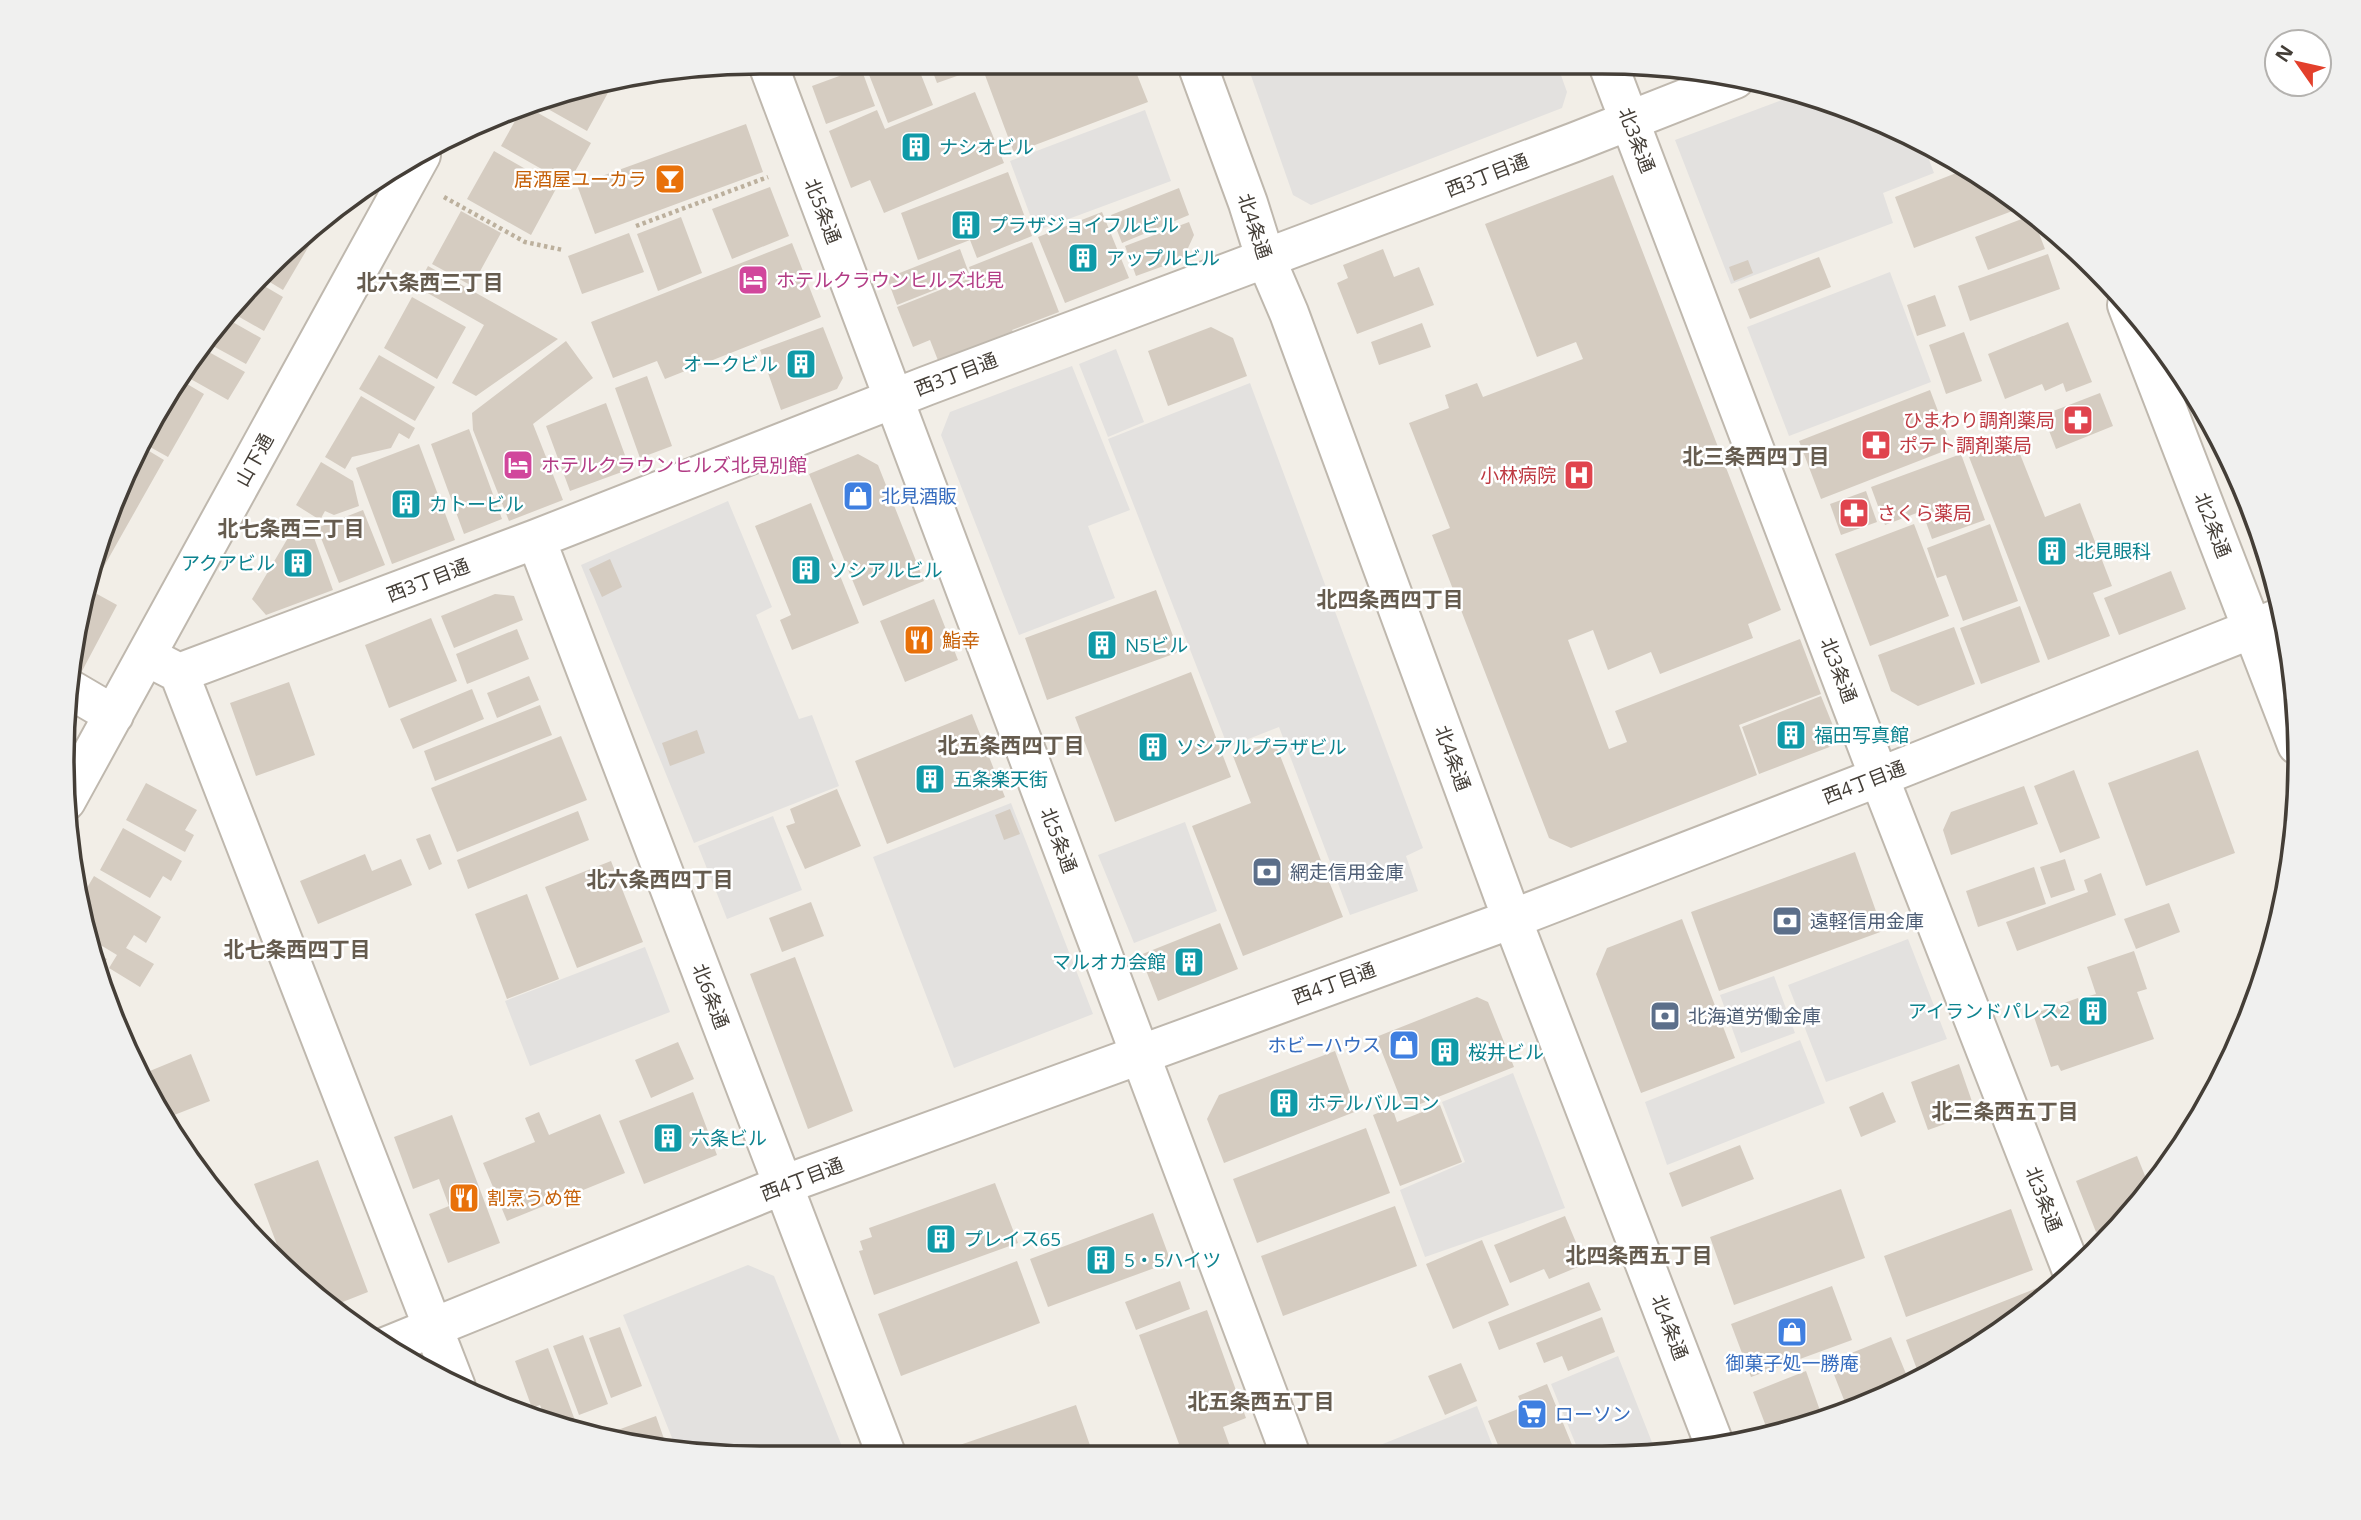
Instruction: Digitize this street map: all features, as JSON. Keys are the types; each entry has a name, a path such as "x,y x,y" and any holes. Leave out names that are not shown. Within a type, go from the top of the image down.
{"street":[{"name":"北5条通","path":"772,74 1287,1446"},
{"name":"北4条通","path":"1201,74 1248,202 1265,257 1293,326 1512,919 1712,1437"},
{"name":"北3条通","path":"1612,74 1879,777 2068,1262"},
{"name":"西3丁目通","path":"162,665 536,539 894,399 1721,84"},
{"name":"山下通","path":"75,786 114,715 162,665 415,166"},
{"name":"北2条通","path":"2140,335 2267,622 2284,691"},
{"name":"北6条通","path":"536,539 883,1446"},
{"name":"西4丁目通","path":"397,1342 783,1185 1512,919 1879,777 2267,622"},
{"path":"162,665 451,1373"},
{"path":"77,693 114,715"}],"path":[{"path":"636,226 805,163"},
{"path":"437,193 525,242 563,250"}],"shaded area":[{"path":"1250,74 1561,74 1567,92 1562,108 1311,205 1293,195"},
{"path":"1785,99 1822,110 1905,144 1928,156 1934,173 1883,193 1893,223 1731,284 1675,140"},
{"path":"1145,110 1171,181 1036,231 1010,161"},
{"path":"1890,272 1931,382 1789,436 1747,327"},
{"path":"1116,349 1144,422 1108,437 1079,364"},
{"path":"1072,366 1130,510 1088,526 1115,598 1019,635 941,435 950,412"},
{"path":"1250,383 1423,848 1406,856 1418,891 1350,915 1279,727 1228,747 1108,439"},
{"path":"728,501 772,607 756,615 799,719 812,715 839,786 694,843 581,565"},
{"path":"1011,803 1093,1014 954,1068 873,857"},
{"path":"773,816 802,890 727,919 698,846"},
{"path":"1185,822 1217,911 1134,943 1098,855"},
{"path":"1908,939 1947,1039 1826,1082 1788,985"},
{"path":"645,947 670,1012 530,1066 505,1001"},
{"path":"1774,976 1795,1033 1741,1053 1720,995"},
{"path":"1800,1040 1825,1103 1667,1165 1645,1102"},
{"path":"1513,1073 1565,1208 1425,1257 1400,1190 1465,1162 1442,1102"},
{"path":"748,1265 774,1276 842,1446 715,1445 673,1441 623,1315"},
{"path":"1618,1356 1653,1444 1576,1446 1551,1384"},
{"path":"1477,1406 1493,1446 1378,1446"}],"building":[{"path":"845,74 863,74 875,106 826,124 812,86"},
{"path":"869,74 921,74 933,105 888,123"},
{"path":"934,74 963,74 937,83"},
{"path":"985,74 1137,74 1148,102 1014,153"},
{"path":"609,91 587,131 546,108"},
{"name":"ナシオビル","path":"975,92 1004,163 884,213 870,180 851,188 829,131 877,110 885,129"},
{"path":"535,111 591,143 568,184 501,146 516,119"},
{"name":"居酒屋ユーカラ","path":"746,124 763,172 595,234 577,185"},
{"path":"494,151 557,187 531,235 467,199"},
{"name":"プラザジョイフルビル","path":"1008,172 1032,236 977,258 970,240 918,260 901,213"},
{"path":"1957,173 2013,211 1914,248 1895,197"},
{"name":"小林病院","path":"1613,175 1781,610 1748,624 1753,638 1660,674 1651,652 1608,670 1593,630 1568,640 1609,749 1627,742 1615,711 1800,639 1821,694 1739,725 1757,775 1571,848 1549,838 1432,535 1450,528 1409,423 1449,408 1445,395 1477,383 1483,397 1583,359 1576,342 1537,357 1485,224"},
{"path":"770,187 789,236 732,259 712,209"},
{"path":"1179,188 1189,215 1122,243 1111,215"},
{"path":"461,211 501,233 472,286 432,264"},
{"name":"アップルビル","path":"1102,212 1129,278 1065,303 1038,237"},
{"path":"681,217 702,273 658,291 637,234"},
{"path":"2023,218 2038,231 2045,249 1988,270 1975,237"},
{"path":"1189,222 1194,235 1183,259 1136,276 1125,246"},
{"path":"629,233 644,272 582,294 568,256"},
{"path":"313,239 283,290 269,281"},
{"path":"1032,242 1059,312 939,363 930,340 913,347 897,307 973,277 969,267"},
{"name":"ホテルクラウンヒルズ北見","path":"792,243 821,317 665,379 657,361 613,378 591,322"},
{"path":"960,249 970,276 897,305 887,278"},
{"path":"1383,249 1394,277 1419,267 1434,305 1357,334 1337,283 1348,278 1343,265"},
{"path":"2048,254 2060,289 1970,321 1958,286"},
{"path":"1819,257 1831,287 1750,319 1738,289"},
{"path":"1748,260 1753,273 1734,281 1729,267"},
{"path":"428,266 558,339 476,396 452,383 484,325 417,287"},
{"path":"264,286 283,297 264,331 237,316"},
{"path":"1935,295 1946,326 1917,336 1907,305"},
{"path":"412,297 466,327 437,379 384,348"},
{"path":"232,322 261,338 246,364 212,346"},
{"path":"2068,322 2092,382 2066,392 2063,383 2045,391 2042,384 2005,399 1988,354"},
{"path":"1422,323 1431,347 1379,365 1371,342"},
{"name":"オークビル","path":"823,327 843,378 837,389 781,410 760,350"},
{"path":"1211,327 1233,338 1247,376 1168,406 1148,351"},
{"path":"1964,332 1982,381 1946,394 1929,345"},
{"name":"ホテルクラウンヒルズ北見別館","path":"566,341 593,378 533,424 563,500 509,521 473,430 472,413"},
{"path":"208,352 245,372 228,400 189,378"},
{"path":"379,355 435,387 415,421 359,389"},
{"path":"647,376 672,446 640,458 615,388"},
{"path":"186,383 204,394 168,457 149,447"},
{"name":"ポテト調剤薬局","path":"1930,390 1952,448 1821,499 1799,441"},
{"name":"ひまわり調剤薬局","path":"2100,393 2113,426 2056,449 2043,415"},
{"path":"361,396 415,428 409,439 399,433 391,448 352,457 345,469 325,457"},
{"path":"606,403 630,469 570,491 546,426"},
{"path":"469,429 502,519 464,534 431,444"},
{"name":"北見眼科","path":"2014,439 2045,517 2080,503 2112,586 2093,593 2110,636 2048,660 1969,457"},
{"name":"カトービル","path":"419,444 455,540 392,564 356,468"},
{"path":"147,450 164,460 99,575 126,497"},
{"path":"858,454 878,465 924,581 863,606 809,474"},
{"path":"1961,454 1985,520 1932,539 1922,511 1885,525 1871,487"},
{"path":"321,462 353,481 359,506 334,515 325,511 320,520 296,505"},
{"name":"さくら薬局","path":"1866,491 1877,522 1841,535 1830,504"},
{"name":"ソシアルビル","path":"811,503 859,623 792,650 780,620 791,615 755,526"},
{"path":"363,510 385,565 339,583 317,528"},
{"path":"1914,524 1949,616 1870,646 1835,554"},
{"path":"1990,524 2018,601 1963,621 1946,575 1937,578 1927,548"},
{"name":"アクアビル","path":"292,531 301,537 312,532 333,590 266,615 252,599"},
{"path":"610,559 622,587 602,597 589,569"},
{"path":"2171,571 2186,609 2119,635 2104,598"},
{"name":"N5ビル","path":"1156,590 1179,652 1047,700 1025,638"},
{"path":"95,593 117,605 81,673 79,670"},
{"path":"495,594 514,596 523,620 454,648 441,616"},
{"name":"鮨幸","path":"934,599 958,660 905,682 880,621"},
{"path":"2020,606 2040,662 1981,684 1960,628"},
{"path":"431,618 457,681 389,708 365,645"},
{"path":"1954,627 1975,684 1918,706 1891,691 1878,655"},
{"path":"517,629 529,659 467,684 456,654"},
{"name":"ソシアルプラザビル","path":"1191,672 1231,777 1115,822 1075,717"},
{"path":"529,676 539,700 497,718 487,693"},
{"path":"289,682 315,755 256,776 230,703"},
{"path":"472,689 484,719 413,749 400,719"},
{"name":"福田写真館","path":"1821,696 1840,743 1759,774 1742,727"},
{"path":"540,705 552,735 435,781 424,751"},
{"name":"五条楽天街","path":"972,714 1005,797 887,844 855,761"},
{"path":"697,730 705,753 670,766 662,743"},
{"path":"561,736 587,800 457,852 431,788"},
{"name":"網走信用金庫","path":"1274,740 1343,917 1243,956 1192,826 1251,803 1233,756"},
{"path":"2198,750 2235,853 2146,886 2108,783"},
{"path":"2074,770 2100,838 2060,853 2034,786"},
{"path":"146,783 197,810 185,830 194,835 185,852 126,820"},
{"path":"2024,786 2038,824 1951,855 1943,830 1951,812"},
{"path":"837,789 861,846 805,869 786,826 795,823 790,809"},
{"path":"1010,809 1020,834 1004,840 995,815"},
{"path":"578,811 589,840 468,889 457,860"},
{"path":"123,828 182,861 171,881 163,876 150,898 100,870"},
{"path":"430,834 442,864 429,870 416,839"},
{"name":"遠軽信用金庫","path":"1855,852 1883,931 1719,991 1691,912"},
{"path":"365,854 372,871 401,859 412,885 318,924 300,881"},
{"path":"2065,859 2075,890 2051,898 2040,867"},
{"path":"611,861 643,942 577,968 545,887"},
{"path":"2034,867 2046,904 1978,927 1966,891"},
{"path":"2101,873 2116,915 2017,951 2006,922 2088,892 2084,880"},
{"path":"94,876 161,917 146,943 134,935 126,948 154,964 140,987 109,968 117,955 99,944 86,889"},
{"path":"527,894 559,979 507,999 475,914"},
{"path":"811,902 824,936 782,952 769,918"},
{"path":"2169,903 2180,932 2136,949 2124,919"},
{"name":"北海道労働金庫","path":"1682,919 1735,1058 1641,1093 1596,974 1607,948"},
{"name":"マルオカ会館","path":"1220,923 1238,969 1158,1001 1140,955"},
{"name":"アイランドパレス2","path":"2134,951 2147,989 2137,992 2154,1039 2061,1071 2058,1065 2051,1067 2033,1014 2078,998 2080,1007 2092,1004 2089,996 2096,994 2087,967"},
{"path":"795,957 853,1111 808,1129 750,974"},
{"name":"桜井ビル","path":"1477,997 1488,1002 1514,1067 1405,1110 1376,1037"},
{"path":"678,1042 694,1079 651,1098 635,1060"},
{"name":"ホテルバルコン","path":"1335,1051 1357,1111 1224,1163 1207,1119 1219,1095"},
{"path":"191,1054 210,1101 173,1116 148,1072"},
{"path":"1959,1064 1976,1113 1928,1130 1911,1082"},
{"name":"六条ビル","path":"693,1092 717,1155 644,1184 619,1121"},
{"path":"1883,1092 1896,1122 1861,1137 1849,1107"},
{"path":"1440,1105 1462,1162 1400,1186 1373,1115 1392,1107 1397,1122"},
{"path":"539,1112 549,1135 600,1114 625,1173 507,1221 483,1163 535,1142 525,1118"},
{"name":"割烹うめ笹","path":"452,1115 500,1243 448,1263 429,1214 449,1206 439,1179 413,1189 394,1137"},
{"path":"1366,1128 1390,1193 1257,1243 1233,1179"},
{"path":"1740,1145 1754,1179 1682,1207 1669,1173"},
{"path":"2137,1156 2146,1178 2117,1213 2096,1232 2076,1181"},
{"path":"318,1160 368,1292 340,1303 307,1276 278,1248 254,1184"},
{"name":"プレイス65","path":"995,1183 1018,1243 874,1295 859,1251 863,1250 860,1241 872,1237 869,1228"},
{"path":"1841,1189 1865,1258 1734,1305 1710,1237"},
{"path":"1395,1206 1417,1266 1283,1316 1261,1256"},
{"path":"2011,1209 2033,1270 1906,1317 1884,1256"},
{"name":"5・5ハイツ","path":"1153,1213 1171,1262 1048,1307 1030,1259"},
{"path":"1565,1216 1585,1264 1549,1279 1544,1269 1510,1283 1494,1245"},
{"path":"1482,1240 1509,1305 1453,1329 1426,1264"},
{"path":"1017,1261 1040,1323 901,1376 878,1314"},
{"path":"1180,1281 1190,1309 1136,1330 1125,1302"},
{"path":"1589,1282 1601,1310 1499,1350 1488,1322"},
{"name":"御菓子処一勝庵","path":"1832,1286 1852,1340 1751,1377 1731,1324"},
{"path":"2037,1288 2019,1305 1982,1331 1917,1370 1906,1340"},
{"path":"1207,1310 1246,1418 1223,1427 1230,1446 1174,1446 1179,1444 1139,1335"},
{"path":"1602,1317 1615,1352 1568,1371 1562,1356 1544,1363 1536,1343"},
{"path":"620,1327 642,1386 611,1398 589,1338"},
{"path":"583,1335 608,1404 579,1415 553,1346"},
{"path":"1891,1337 1907,1375 1845,1401 1829,1362"},
{"path":"548,1348 575,1421 542,1411 540,1405 532,1407 515,1361"},
{"path":"1461,1363 1477,1401 1445,1415 1428,1376"},
{"path":"1806,1371 1820,1411 1766,1426 1753,1392"},
{"name":"ローソン","path":"1547,1384 1572,1446 1498,1446 1488,1421 1523,1407 1518,1396"},
{"path":"1076,1405 1090,1446 957,1446"},
{"path":"656,1416 664,1440 626,1433 616,1431"}],"place":[{"name":"ナシオビル","path":"916,147"},
{"name":"居酒屋ユーカラ","path":"670,179"},
{"name":"プラザジョイフルビル","path":"966,225"},
{"name":"アップルビル","path":"1083,258"},
{"name":"ホテルクラウンヒルズ北見","path":"753,280"},
{"name":"オークビル","path":"801,364"},
{"name":"ひまわり調剤薬局","path":"2078,420"},
{"name":"ポテト調剤薬局","path":"1876,445"},
{"name":"ホテルクラウンヒルズ北見別館","path":"518,465"},
{"name":"小林病院","path":"1579,475"},
{"name":"北見酒販","path":"858,496"},
{"name":"カトービル","path":"406,504"},
{"name":"さくら薬局","path":"1854,513"},
{"name":"北見眼科","path":"2052,551"},
{"name":"アクアビル","path":"298,563"},
{"name":"ソシアルビル","path":"806,570"},
{"name":"鮨幸","path":"919,640"},
{"name":"N5ビル","path":"1102,645"},
{"name":"福田写真館","path":"1791,735"},
{"name":"ソシアルプラザビル","path":"1153,747"},
{"name":"五条楽天街","path":"930,779"},
{"name":"網走信用金庫","path":"1267,872"},
{"name":"遠軽信用金庫","path":"1787,921"},
{"name":"マルオカ会館","path":"1189,962"},
{"name":"アイランドパレス2","path":"2093,1011"},
{"name":"北海道労働金庫","path":"1665,1016"},
{"name":"ホビーハウス","path":"1404,1045"},
{"name":"桜井ビル","path":"1445,1052"},
{"name":"ホテルバルコン","path":"1284,1103"},
{"name":"六条ビル","path":"668,1138"},
{"name":"割烹うめ笹","path":"464,1198"},
{"name":"プレイス65","path":"941,1239"},
{"name":"5・5ハイツ","path":"1101,1260"},
{"name":"御菓子処一勝庵","path":"1792,1332"},
{"name":"ローソン","path":"1532,1414"}],"district":[{"name":"北六条西三丁目","path":"430,282"},
{"name":"北三条西四丁目","path":"1756,456"},
{"name":"北七条西三丁目","path":"291,528"},
{"name":"北四条西四丁目","path":"1390,599"},
{"name":"北五条西四丁目","path":"1011,745"},
{"name":"北六条西四丁目","path":"660,879"},
{"name":"北七条西四丁目","path":"297,949"},
{"name":"北三条西五丁目","path":"2005,1111"},
{"name":"北四条西五丁目","path":"1639,1255"},
{"name":"北五条西五丁目","path":"1261,1401"}]}
